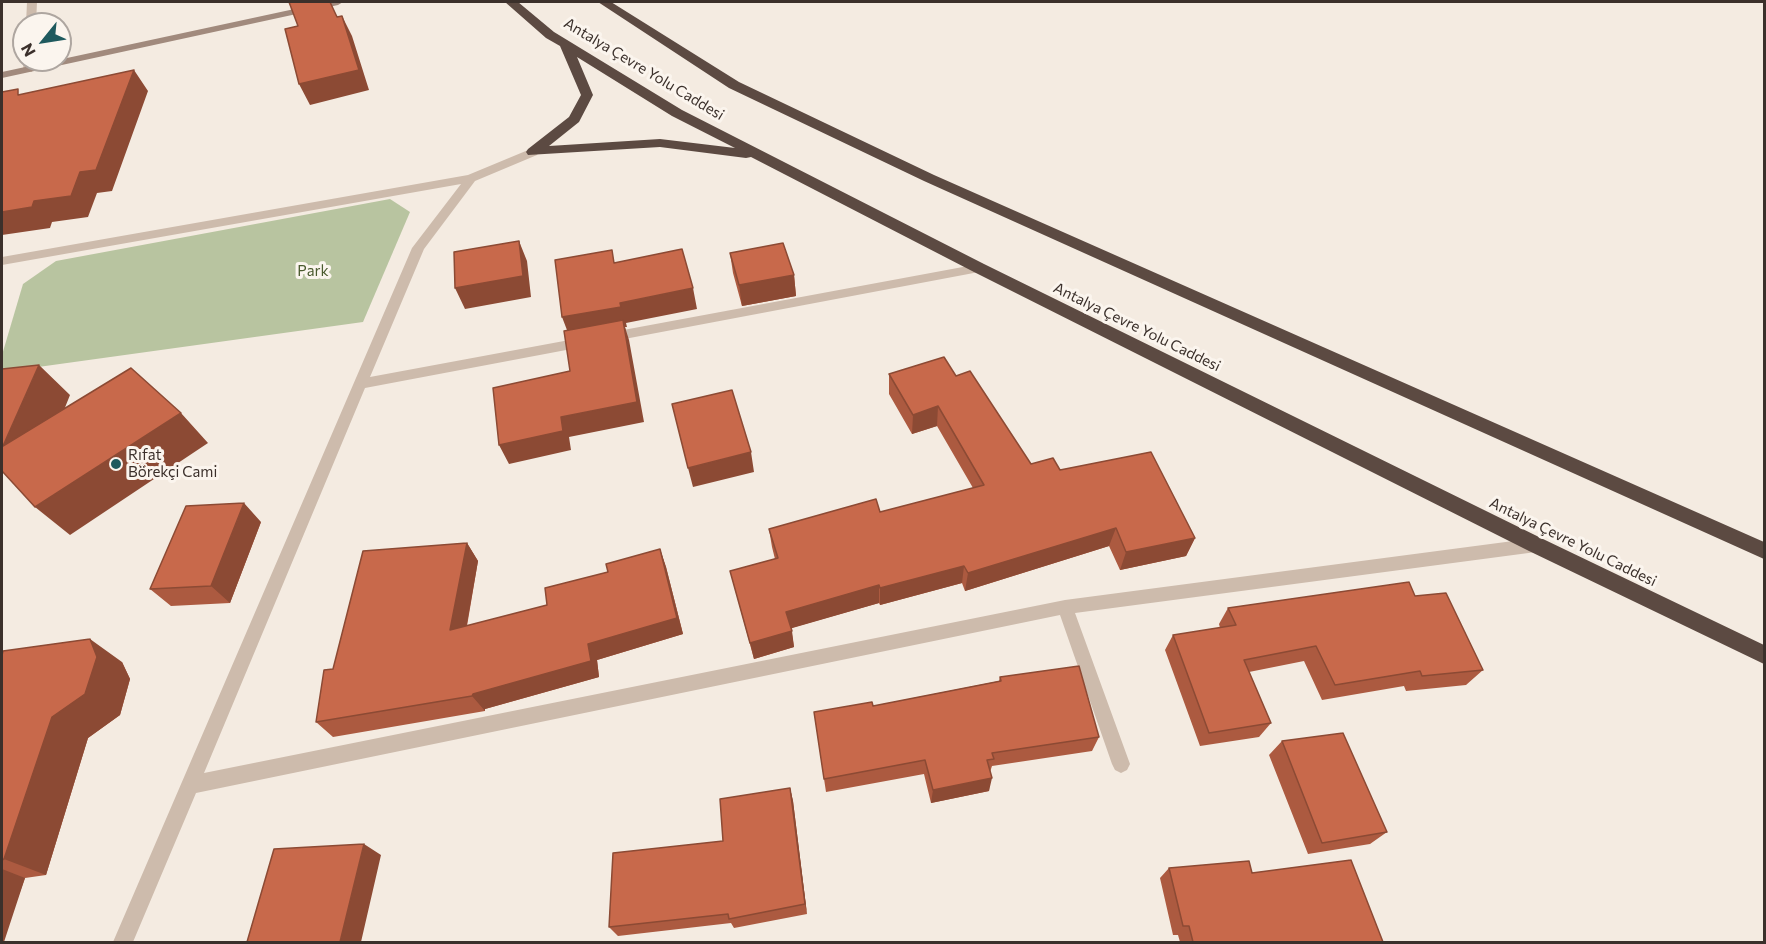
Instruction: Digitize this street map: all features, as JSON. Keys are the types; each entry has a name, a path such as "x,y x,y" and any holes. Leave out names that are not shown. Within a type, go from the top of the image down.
{"highway":[{"name":"Antalya Çevre Yolu Caddesi","path":"511,2 550,35 677,113 978,268 1536,545 1764,655"},
{"path":"604,2 734,85 919,173 1764,551"},
{"path":"533,152 574,119 587,95 565,44"},
{"path":"533,152 605,145 660,143 763,157"}],"street":[{"path":"72,56 338,2"},
{"path":"2,261 471,177 533,152"},
{"path":"123,942 418,248 471,177"},
{"path":"360,384 978,268"},
{"path":"190,785 1065,607 1536,545"},
{"path":"1065,607 1121,764"}],"green space":[{"name":"Park","path":"390,199 410,212 363,322 2,372 2,355 23,284 56,261"}],"building":[{"path":"289,2 330,2 337,17 342,16 359,70 299,84 285,29 298,26"},
{"path":"134,70 96,170 80,172 71,196 34,201 32,207 2,212 2,92 18,89 18,95"},
{"path":"519,241 523,276 455,288 454,252"},
{"path":"783,243 794,275 739,285 730,253"},
{"path":"682,249 693,288 620,303 621,307 562,317 555,260 612,250 614,263"},
{"path":"623,320 637,402 561,417 563,431 499,445 493,388 570,371 564,331"},
{"path":"944,357 956,376 970,371 1031,464 1053,458 1060,470 1151,452 1195,538 1126,552 1116,528 968,573 964,566 880,588 879,585 786,612 792,631 750,643 730,571 778,558 769,529 876,499 880,512 984,485 938,406 913,415 889,374"},
{"path":"39,365 3,446 131,368 181,413 35,507 2,471 2,369"},
{"path":"732,390 751,452 688,468 672,404"},
{"path":"244,503 211,586 150,589 186,506"},
{"path":"467,543 450,630 547,605 545,588 608,572 606,564 660,549 677,618 588,644 591,661 472,696 316,722 324,670 333,669 363,551"},
{"path":"1409,582 1415,596 1446,593 1483,670 1422,676 1420,671 1335,685 1316,646 1244,660 1271,723 1209,733 1173,635 1236,625 1228,608"},
{"path":"90,639 97,657 85,694 52,717 2,860 3,651"},
{"path":"1079,666 1099,737 992,753 994,759 987,760 992,778 933,790 925,760 824,779 814,712 872,702 873,706 1001,681 1000,677"},
{"path":"1343,733 1387,832 1322,843 1282,741"},
{"path":"790,788 805,904 729,919 728,914 609,927 613,853 723,841 720,799"},
{"path":"364,844 340,942 247,942 274,849"},
{"path":"1351,860 1383,942 1193,942 1189,926 1183,926 1169,868 1249,861 1252,873"}],"place":[{"name":"Rıfat Börekçi Cami","path":"116,464"}]}
